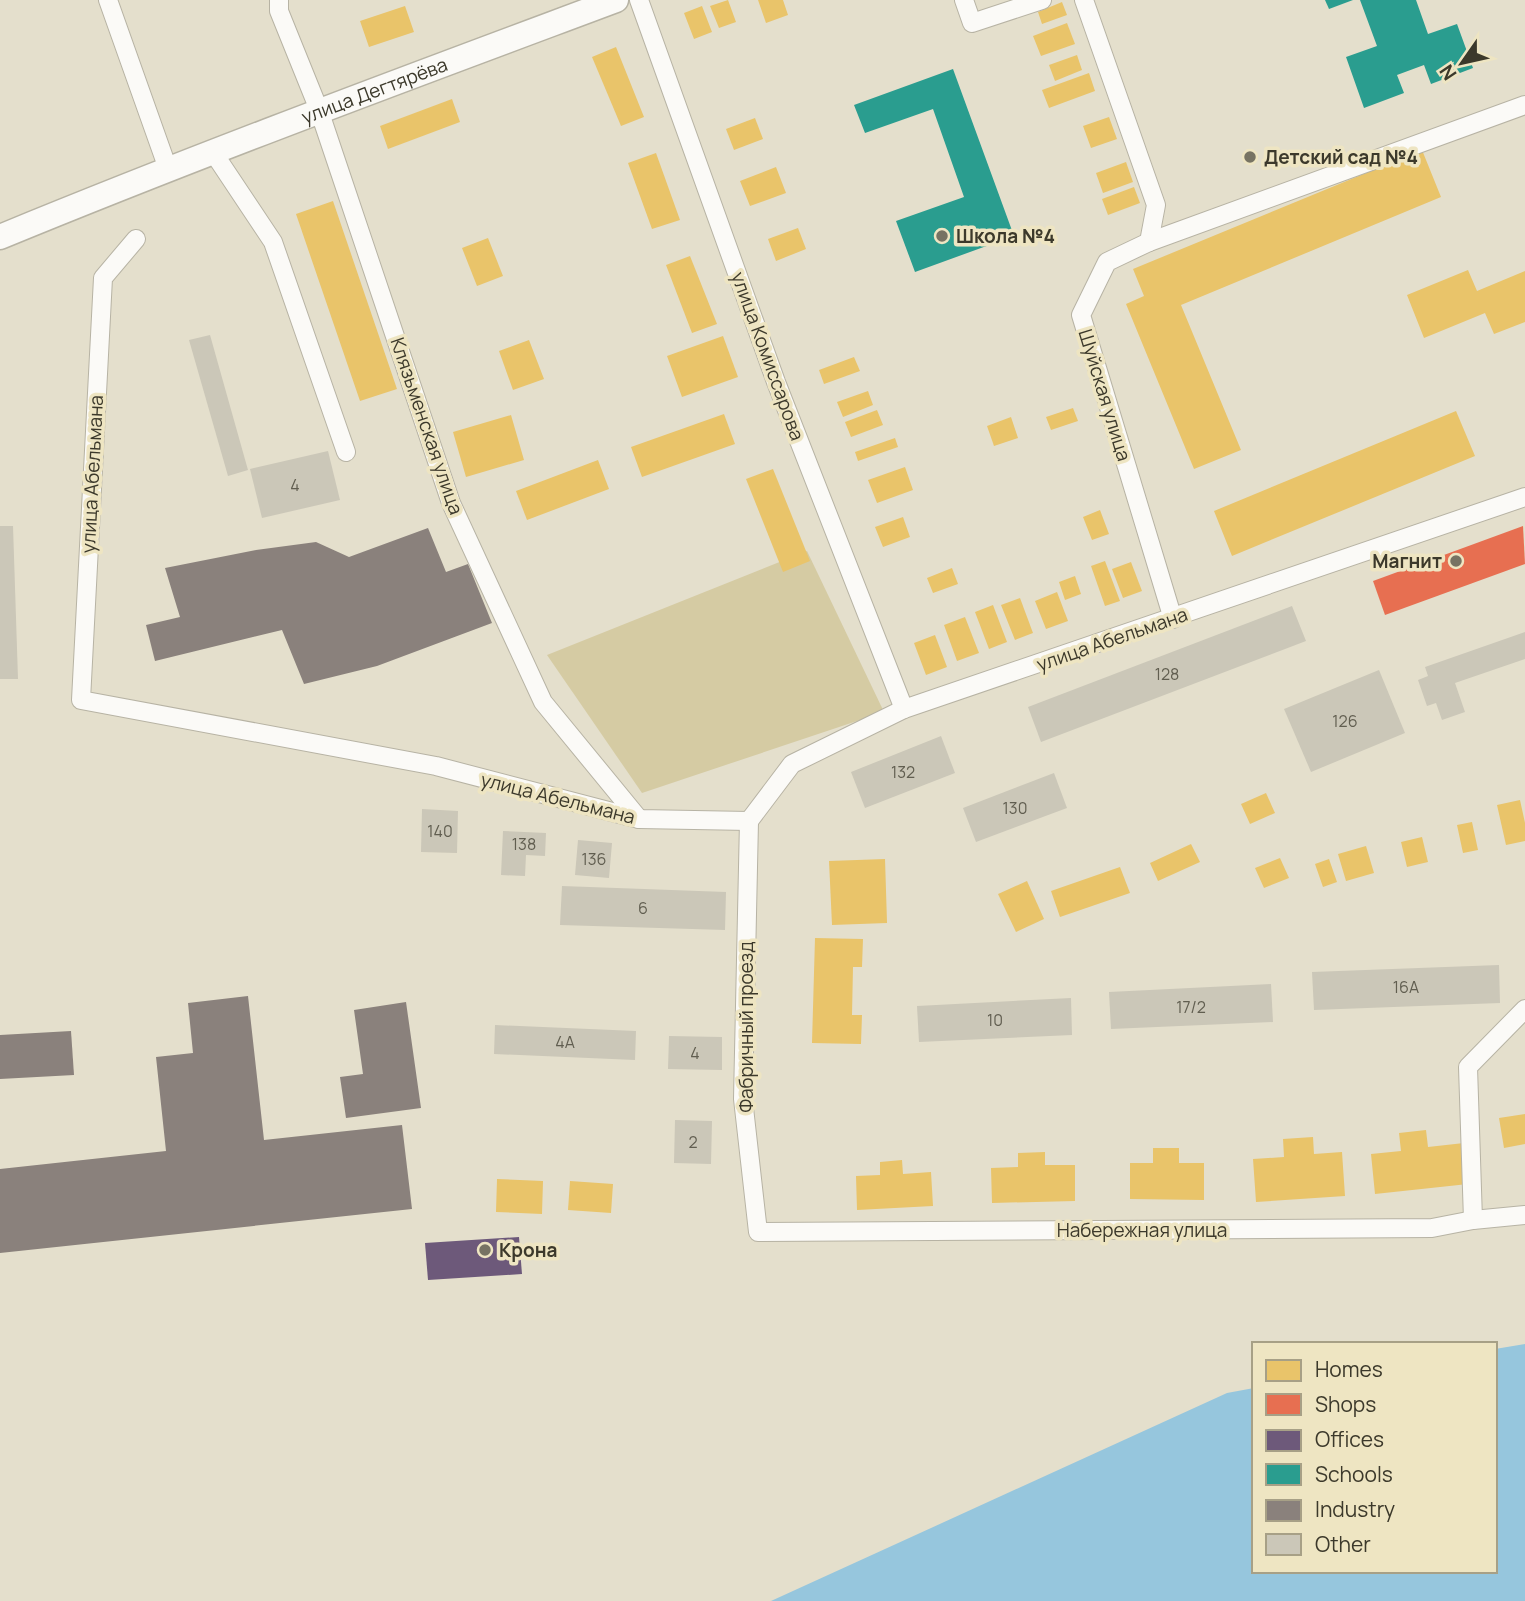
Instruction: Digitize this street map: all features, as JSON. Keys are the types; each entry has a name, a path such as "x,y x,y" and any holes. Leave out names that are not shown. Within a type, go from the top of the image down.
{"main road":[{"name":"улица Дегтярёва","path":"134,182 616,0"},
{"path":"0,219 134,182"},
{"path":"0,237 134,182"}],"street":[{"path":"108,0 168,169"},
{"name":"Клязьменская улица","path":"279,0 279,11 319,110 451,503 543,702 639,819"},
{"name":"улица Комиссарова","path":"639,0 776,382 904,709"},
{"path":"964,0 972,23 1042,0"},
{"path":"1084,0 1156,205 1149,242"},
{"name":"Шуйская улица","path":"1173,619 1081,315 1107,262 1149,242 1525,105"},
{"path":"213,152 273,243 346,452"},
{"name":"улица Абельмана","path":"136,239 103,278 81,700 436,766 639,819 749,821 792,764 904,709 1525,497"},
{"name":"Фабричный проезд","path":"749,821 743,1099 758,1232"},
{"path":"1473,1220 1468,1067 1525,1009"},
{"name":"Набережная улица","path":"758,1232 1432,1228 1473,1220 1525,1215"}],"shaded area":[{"path":"807,551 884,712 642,793 547,655"}],"water":[{"path":"1525,1344 1525,1601 771,1601 1227,1393 1252,1388 1252,1573 1497,1573 1497,1349"}],"building: Homes":[{"path":"728,0 736,22 719,28 710,6"},
{"path":"758,0 783,0 788,15 766,23"},
{"path":"1062,2 1067,15 1042,24 1038,12"},
{"path":"405,6 414,32 369,47 360,21"},
{"path":"702,6 712,32 694,39 684,13"},
{"path":"1067,23 1075,44 1041,56 1033,36"},
{"path":"616,47 644,117 621,126 592,57"},
{"path":"1077,55 1082,70 1055,81 1049,65"},
{"path":"1089,73 1095,91 1049,108 1042,90"},
{"path":"452,99 460,122 388,149 380,126"},
{"path":"1109,117 1117,139 1091,148 1083,126"},
{"path":"755,118 763,139 734,150 726,129"},
{"path":"1422,150 1441,197 1181,305 1241,450 1194,469 1126,304 1144,296 1133,269"},
{"path":"656,153 680,220 652,229 628,163"},
{"path":"1126,162 1133,182 1103,193 1096,173"},
{"path":"776,167 786,193 750,206 740,181"},
{"path":"1134,187 1140,203 1108,215 1102,199"},
{"path":"333,201 397,389 360,401 296,214"},
{"path":"798,228 806,249 776,261 768,239"},
{"path":"488,238 503,276 477,286 462,248"},
{"path":"690,256 717,324 692,333 666,265"},
{"path":"1468,270 1477,291 1525,271 1525,322 1494,334 1485,313 1424,338 1407,295"},
{"path":"723,336 738,377 682,397 667,356"},
{"path":"529,340 544,379 513,390 499,351"},
{"path":"854,357 860,371 824,384 819,370"},
{"path":"868,391 873,405 843,417 837,402"},
{"path":"1073,408 1078,421 1051,430 1046,417"},
{"path":"877,410 883,425 851,437 845,422"},
{"path":"1456,411 1475,456 1232,556 1214,511"},
{"path":"724,414 735,444 642,477 631,447"},
{"path":"511,415 524,460 466,477 453,432"},
{"path":"1011,417 1018,438 994,446 987,426"},
{"path":"895,438 898,447 858,461 855,452"},
{"path":"598,460 609,489 527,520 516,491"},
{"path":"905,467 913,490 877,503 868,480"},
{"path":"773,469 810,561 783,572 746,479"},
{"path":"1100,510 1109,534 1092,540 1083,517"},
{"path":"903,517 910,537 883,547 875,527"},
{"path":"1105,561 1120,601 1105,606 1091,566"},
{"path":"1131,562 1142,591 1123,598 1112,569"},
{"path":"952,568 958,584 933,593 927,578"},
{"path":"1075,576 1081,594 1065,600 1059,582"},
{"path":"1057,592 1068,621 1046,629 1035,601"},
{"path":"1020,598 1033,633 1015,640 1001,605"},
{"path":"993,605 1007,642 989,649 975,612"},
{"path":"965,617 979,653 957,661 944,625"},
{"path":"935,635 947,667 926,675 914,643"},
{"path":"1266,793 1275,813 1250,824 1241,804"},
{"path":"1520,800 1525,823 1525,841 1506,845 1497,805"},
{"path":"1472,822 1478,850 1463,853 1457,825"},
{"path":"1422,837 1428,862 1407,867 1401,842"},
{"path":"1191,844 1200,862 1158,881 1150,863"},
{"path":"1366,846 1374,873 1346,881 1338,854"},
{"path":"1280,858 1289,878 1264,888 1255,868"},
{"path":"885,859 887,923 832,925 829,861"},
{"path":"1329,859 1337,882 1323,887 1315,864"},
{"path":"1120,867 1130,893 1060,917 1051,891"},
{"path":"1027,881 1044,919 1016,932 998,894"},
{"path":"815,938 863,939 862,967 853,967 852,1015 862,1015 861,1044 812,1043"},
{"path":"1525,1114 1525,1144 1504,1148 1499,1118"},
{"path":"1426,1130 1428,1147 1464,1143 1468,1184 1375,1194 1371,1154 1401,1151 1399,1133"},
{"path":"1313,1137 1314,1154 1342,1152 1345,1196 1256,1202 1253,1159 1284,1157 1283,1139"},
{"path":"1153,1148 1179,1148 1179,1163 1204,1163 1204,1200 1130,1199 1130,1163 1153,1163"},
{"path":"1045,1152 1045,1165 1075,1165 1075,1201 992,1203 991,1168 1018,1167 1018,1153"},
{"path":"902,1160 903,1174 931,1172 933,1206 857,1210 856,1176 880,1175 880,1162"},
{"path":"497,1179 543,1181 542,1214 496,1212"},
{"path":"570,1181 613,1184 611,1213 568,1210"}],"building: Shops":[{"path":"1523,526 1525,564 1385,615 1373,581"}],"building: Offices":[{"path":"519,1237 522,1274 428,1280 425,1243"}],"building: Schools":[{"path":"1325,0 1353,0 1329,9"},
{"path":"1360,0 1416,0 1428,34 1457,24 1473,68 1431,84 1424,65 1397,75 1404,93 1364,108 1346,57 1377,46"},
{"path":"953,69 1014,236 915,272 896,221 964,197 933,109 865,133 854,105"}],"building: Industry":[{"path":"428,528 446,572 468,564 492,623 377,666 304,684 282,630 155,661 146,625 180,617 165,568 256,550 316,542 349,557"},
{"path":"248,996 264,1140 402,1125 412,1209 0,1253 0,1169 166,1151 156,1057 193,1053 188,1003"},
{"path":"406,1002 421,1108 346,1118 340,1077 363,1074 354,1010"},
{"path":"71,1031 74,1075 0,1079 0,1035"}],"building: Other":[{"path":"210,335 248,470 228,476 189,340"},
{"path":"328,451 340,500 262,518 250,469"},
{"path":"0,526 13,526 18,679 0,679"},
{"path":"1292,606 1306,641 1041,742 1028,707"},
{"path":"1525,632 1525,659 1455,683 1465,712 1442,720 1436,703 1427,706 1418,680 1428,676 1425,667"},
{"path":"1379,670 1405,733 1311,772 1284,709"},
{"path":"941,736 955,773 865,808 851,772"},
{"path":"1054,773 1067,808 976,842 963,808"},
{"path":"422,809 458,811 457,853 421,852"},
{"path":"503,831 546,833 545,856 526,855 525,876 501,875"},
{"path":"578,840 612,843 609,878 575,875"},
{"path":"562,886 726,892 725,930 560,925"},
{"path":"1499,965 1500,1003 1314,1010 1312,972"},
{"path":"1271,984 1273,1022 1111,1029 1109,992"},
{"path":"1071,998 1072,1035 919,1042 917,1006"},
{"path":"495,1025 636,1031 635,1060 494,1054"},
{"path":"669,1036 722,1037 722,1070 668,1069"},
{"path":"675,1120 712,1121 711,1164 674,1163"}],"place":[{"name":"Детский сад №4","path":"1250,157"},
{"name":"Школа №4","path":"942,236"},
{"name":"Магнит","path":"1456,561"},
{"name":"Крона","path":"485,1250"}]}
